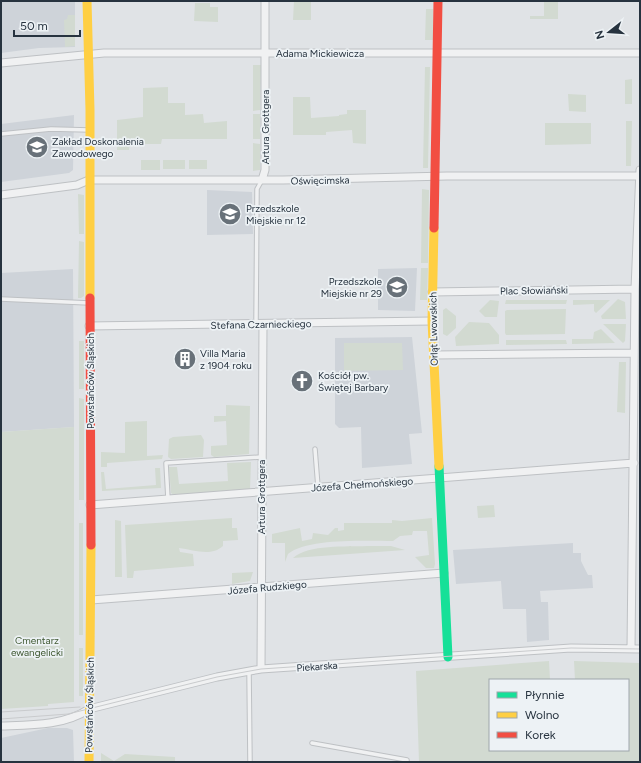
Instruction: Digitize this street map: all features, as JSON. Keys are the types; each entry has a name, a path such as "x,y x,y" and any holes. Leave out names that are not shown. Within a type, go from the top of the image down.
{"street":[{"name":"Powstańców Śląskich","path":"87,1 90,130 89,326 91,600 89,762"},
{"name":"Artura Grottgera","path":"262,180 265,170 266,1"},
{"name":"Orląt Lwowskich","path":"438,1 432,321 448,657"},
{"name":"Adama Mickiewicza","path":"1,63 89,54 640,53"},
{"path":"630,649 634,463 634,353 638,320 635,289 640,170"},
{"name":"Oświęcimska","path":"1,195 77,185 89,180 262,180 640,176"},
{"name":"Plac Słowiański","path":"432,292 635,289"},
{"name":"Stefana Czarnieckiego","path":"89,326 432,321"},
{"name":"Artura Grottgera","path":"260,324 261,669"},
{"path":"434,355 634,353"},
{"name":"Józefa Chełmońskiego","path":"90,505 634,463"},
{"name":"Józefa Rudzkiego","path":"91,600 444,573"},
{"name":"Piekarska","path":"1,726 61,721 82,714 89,709 261,669 571,648 640,649"}],"lane":[{"path":"1,134 51,129 90,130"},
{"name":"Artura Grottgera","path":"260,324 257,189 262,180"},
{"path":"1,299 90,302"},
{"path":"315,449 318,487"},
{"path":"168,499 166,463 261,457"},
{"path":"249,671 250,762"},
{"path":"312,743 407,760 407,762"}],"shaded area":[{"path":"1,1 75,1 75,47 39,48 1,53"},
{"name":"Zakład Doskonalenia Zawodowego","path":"74,115 73,170 69,173 1,182 1,124"},
{"name":"Przedszkole Miejskie nr 12","path":"207,190 252,192 253,234 207,235"},
{"name":"Przedszkole Miejskie nr 29","path":"417,268 415,311 378,310 378,269"},
{"path":"73,269 74,427 1,432 1,273"},
{"path":"412,337 422,433 409,434 412,464 362,468 361,427 339,428 335,424 335,338"},
{"path":"573,543 573,553 581,553 581,561 588,575 592,575 593,588 540,591 541,602 548,602 549,640 527,642 526,609 503,609 501,581 456,584 453,550"},
{"path":"48,728 67,728 73,730 74,762 1,762 1,738"}],"green space":[{"path":"294,1 319,1 311,2 311,20 293,20"},
{"path":"544,1 558,1 558,19 530,19 530,16 544,16"},
{"path":"195,3 210,3 210,7 218,7 218,22 194,21"},
{"path":"426,9 433,9 433,40 425,40"},
{"path":"68,15 75,15 75,46 65,47 64,20 67,19"},
{"path":"253,65 261,65 260,110 253,111"},
{"path":"425,67 430,67 428,168 423,168"},
{"path":"632,79 632,104 625,104 625,80"},
{"path":"168,87 168,103 185,103 185,115 203,114 204,123 227,121 227,139 162,139 161,144 130,144 129,150 117,150 117,120 143,117 143,88"},
{"path":"568,94 586,95 586,112 569,111"},
{"path":"293,97 310,97 311,118 339,116 347,114 347,110 366,110 366,144 353,143 352,130 326,132 326,135 293,135"},
{"path":"253,114 260,114 260,139 253,139"},
{"path":"626,121 632,121 631,166 626,166"},
{"path":"545,123 591,123 591,144 545,145"},
{"path":"253,143 260,144 260,170 253,171"},
{"path":"141,160 160,160 160,170 141,170"},
{"path":"163,160 185,160 185,169 163,169"},
{"path":"189,160 207,160 207,169 189,169"},
{"path":"422,189 429,190 428,263 421,263"},
{"path":"78,194 84,195 84,234 79,234"},
{"path":"79,241 84,242 84,296 81,298 78,298"},
{"path":"421,268 428,268 427,300 420,300"},
{"path":"618,299 625,302 626,319 602,319 601,316"},
{"path":"490,300 499,301 497,317 485,317 479,311"},
{"path":"506,300 567,300 566,304 505,304"},
{"path":"573,300 610,300 596,313 594,311 594,304 573,305"},
{"path":"446,308 456,316 456,328 447,336 443,334 443,310"},
{"path":"566,309 565,334 506,335 505,333 505,311 507,310"},
{"path":"469,322 489,323 499,335 499,344 456,346 455,337"},
{"path":"603,324 626,324 625,341 623,343"},
{"path":"601,329 615,343 572,344 572,339 593,339 594,332"},
{"path":"506,340 566,340 567,344 506,345"},
{"path":"79,341 84,341 84,389 79,389"},
{"path":"344,343 402,343 403,370 344,371"},
{"path":"619,362 626,362 625,413 617,412"},
{"path":"79,398 84,399 84,500 79,500"},
{"path":"226,405 250,406 249,454 214,457 211,455 211,446 227,445 226,421 214,422 214,416 226,416"},
{"path":"147,421 147,456 163,455 162,459 107,463 107,467 101,467 101,452 125,453 125,422"},
{"name":"Cmentarz ewangelicki","path":"74,427 74,702 48,704 48,706 1,709 1,432"},
{"path":"201,435 204,440 203,457 171,459 168,457 169,439 173,437"},
{"path":"251,462 250,490 174,495 171,493 169,467 177,467 179,484 228,481 227,463"},
{"path":"155,468 160,468 161,488 102,491 101,472 104,472 106,489 156,485"},
{"path":"494,505 495,517 478,518 477,506"},
{"path":"232,518 232,528 237,528 238,540 223,541 223,546 208,552 179,548 180,552 193,554 194,566 134,571 133,578 127,578 125,525"},
{"path":"432,518 434,568 426,568 415,557 429,555 427,531 413,531 412,535 400,536 393,541 353,541 309,545 288,554 285,562 285,543 272,543 272,534 300,528 302,541 312,539 313,533 328,535 335,528 338,528 338,531 344,530 344,523 392,523 392,520 402,521"},
{"path":"115,520 121,521 122,577 115,577"},
{"path":"79,523 83,523 83,635 79,635"},
{"path":"391,546 405,550 293,558 308,550 318,548"},
{"path":"253,572 250,581 232,584 232,573"},
{"path":"79,648 83,648 83,696 79,696"},
{"path":"549,661 550,679 489,679 489,751 629,751 629,679 575,679 574,661 640,663 640,762 419,762 416,671"},
{"path":"101,753 114,761 125,754 175,757 175,762 101,762"}],"tram line":[{"path":"1,719 68,714 217,677 261,669 571,648 640,649"},
{"path":"1,712 80,707"}],"traffic: fast":[{"path":"439,466 448,657"}],"traffic: slow":[{"path":"87,1 90,110 90,298"},
{"path":"434,228 432,321 439,466"},
{"path":"89,762 91,545"}],"traffic: jam":[{"path":"434,228 438,1"},
{"path":"90,298 91,545"}],"place":[{"name":"Zakład Doskonalenia Zawodowego","path":"37,147"},
{"name":"Przedszkole Miejskie nr 12","path":"230,214"},
{"name":"Przedszkole Miejskie nr 29","path":"397,287"},
{"name":"Villa Maria z 1904 roku","path":"185,359"},
{"name":"Kościół pw. Świętej Barbary","path":"302,381"}]}
